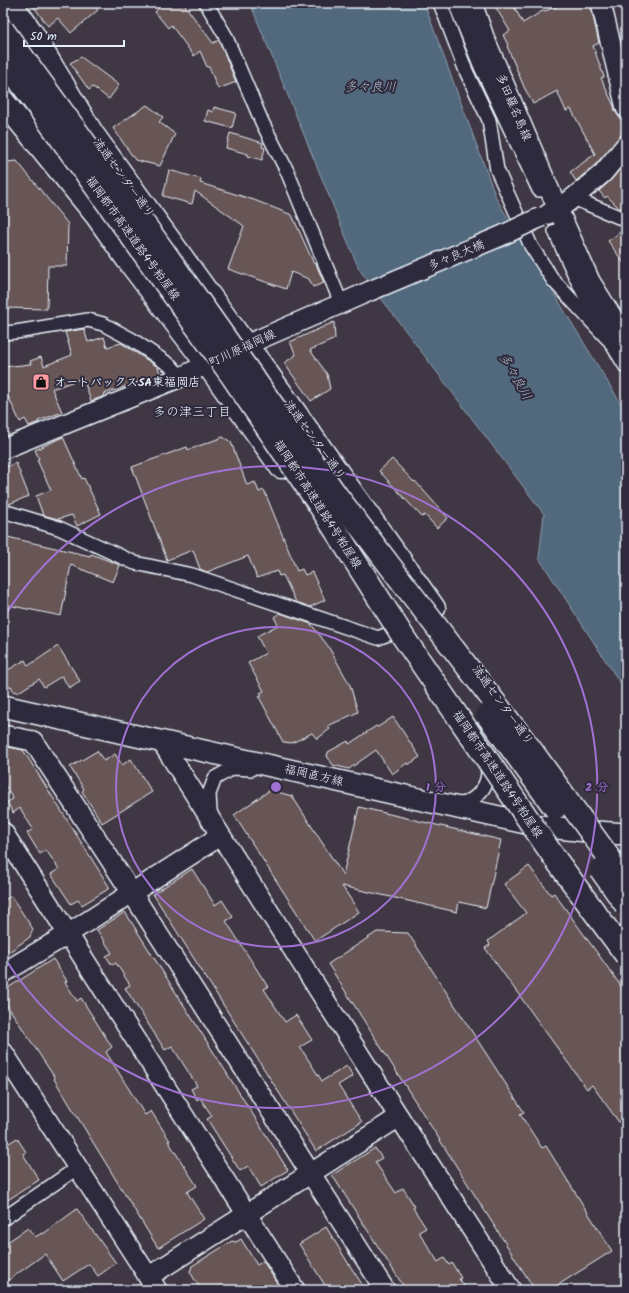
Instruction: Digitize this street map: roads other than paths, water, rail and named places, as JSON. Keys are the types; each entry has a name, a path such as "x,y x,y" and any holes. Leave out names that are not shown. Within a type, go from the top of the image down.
{"highway":[{"name":"流通センター通り","path":"11,3 32,34 92,133 260,363 503,706 626,873"},
{"name":"福岡都市高速道路4号粕屋線","path":"3,30 160,245 337,496 529,747 626,880"},
{"name":"福岡都市高速道路4号粕屋線","path":"3,58 232,376 322,509 404,638 500,776 554,857 626,955"},
{"path":"3,101 96,215 127,259 207,364 398,630 462,723 626,949"},
{"path":"3,110 23,126"},
{"path":"406,587 468,689 626,905"},
{"path":"500,776 552,837 626,929"}],"main road":[{"name":"福岡直方線","path":"3,706 538,826 626,834"}],"street":[{"path":"206,3 225,35 262,122 287,171 341,302"},
{"path":"440,3 466,71 489,120 497,170 531,246 553,280 607,338"},
{"path":"455,3 482,67 538,190"},
{"name":"多田羅名島線","path":"472,3 484,37 546,182 566,204 590,281 626,339"},
{"path":"601,3 621,64 626,108"},
{"path":"566,204 604,173 626,145"},
{"path":"566,204 626,220"},
{"name":"多々良大橋","path":"370,291 501,236 566,204"},
{"path":"555,231 570,266 607,338 626,367"},
{"name":"町川原福岡線","path":"3,449 181,377 246,345 341,302 370,291"},
{"path":"3,333 88,320 103,324 131,339 171,366 181,377"},
{"path":"3,510 59,528 135,563 192,575 378,638 398,630"},
{"path":"446,805 467,803 483,791 488,775 487,763 462,723"},
{"path":"3,735 33,741 132,893 385,1290"},
{"path":"161,741 399,1117 511,1290"},
{"path":"220,836 210,811 209,794 215,778 233,768 287,769"},
{"path":"3,832 295,1290"},
{"path":"3,973 68,934 220,836"},
{"path":"3,1052 152,1283 247,1214 399,1117"},
{"path":"3,1219 77,1168"}],"water":[{"name":"多々良川","path":"250,3 424,3 497,200 626,412 626,692 539,558 544,514 359,269"}],"place":[{"name":"オートバックスSA東福岡店","path":"41,382"}],"district":[{"name":"多の津三丁目","path":"192,411"}]}
